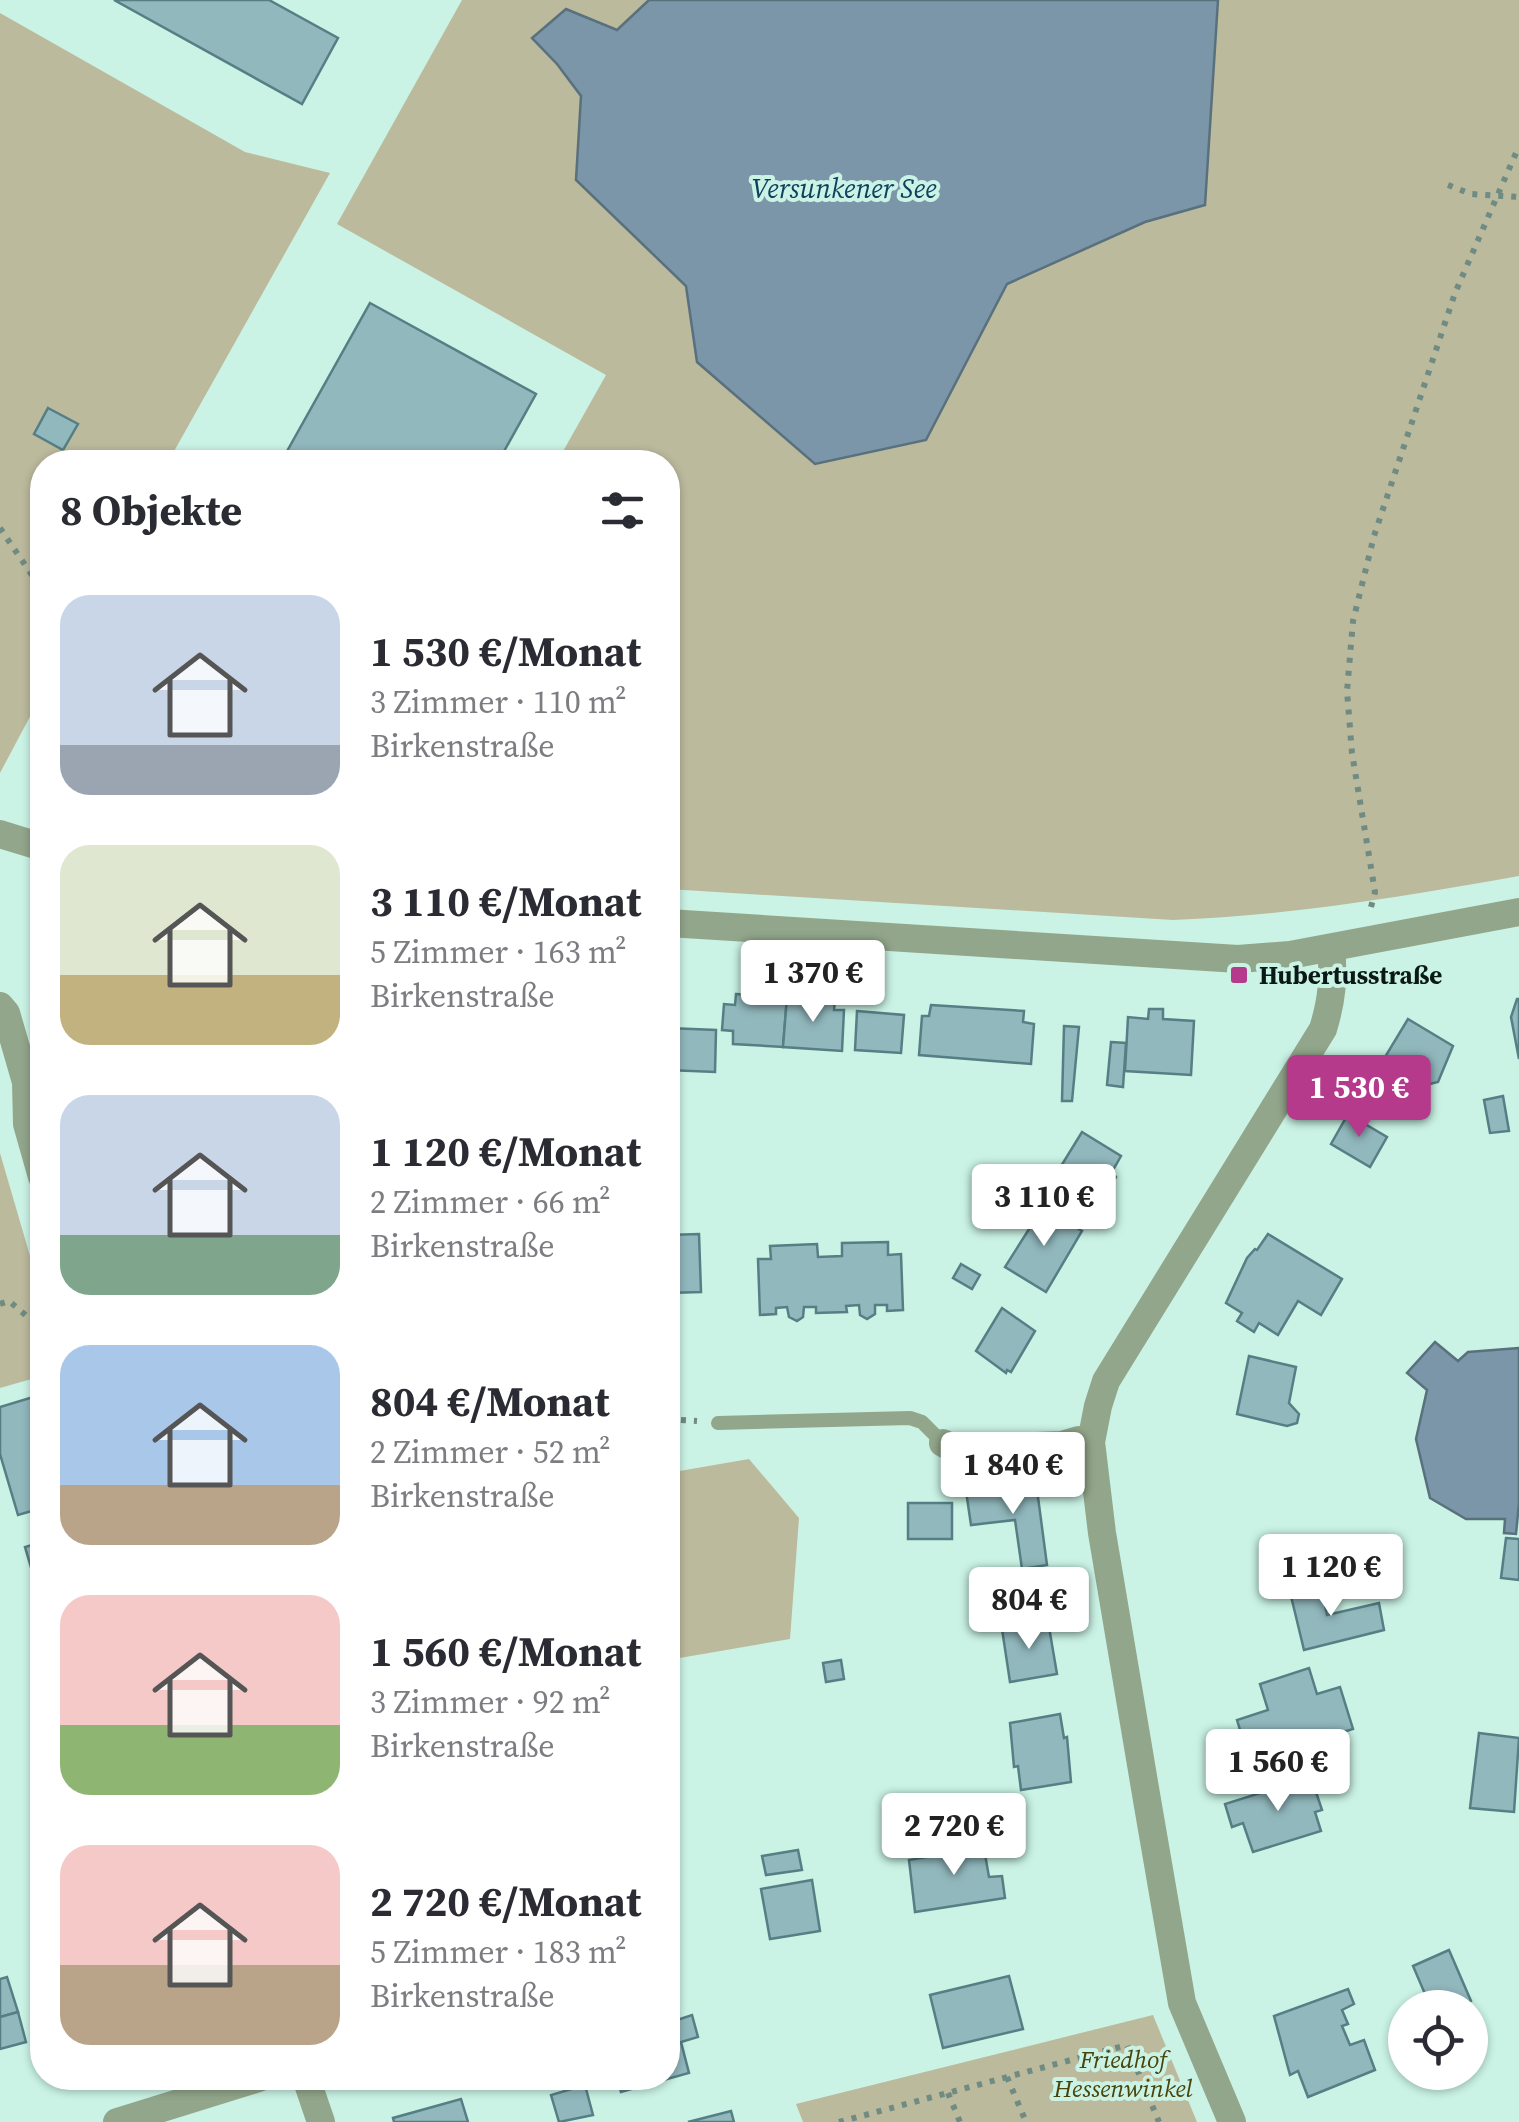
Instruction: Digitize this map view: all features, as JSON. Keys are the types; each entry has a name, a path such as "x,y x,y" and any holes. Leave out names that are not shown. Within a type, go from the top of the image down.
{"street":[{"path":"0,834 30,843"},
{"path":"680,924 1238,959 1332,948 1519,912"},
{"path":"1232,2122 1182,2003 1102,1533 1092,1442 1106,1381 1323,1028 1333,989 1332,948"},
{"path":"0,1006 6,1012 26,1082 30,1135"},
{"path":"943,1443 954,1449 1092,1442"},
{"path":"117,2122 220,2090"},
{"path":"310,2090 321,2122"}],"lane":[{"path":"718,1423 910,1418 922,1422 943,1443"}],"path":[{"path":"1363,941 1375,892 1348,706 1352,620 1374,536 1454,293 1519,146"},
{"path":"1448,185 1470,194 1519,196"},
{"path":"0,528 30,572"},
{"path":"0,1304 9,1302 30,1319"},
{"path":"839,2122 1128,2045 1160,2122"},
{"path":"1007,2077 1026,2122"},
{"path":"948,2093 960,2122"}],"green space":[{"path":"462,0 1519,0 1519,876 1303,910 1173,920 680,890 680,450 564,450 606,375 337,224"},
{"path":"0,13 245,152 330,173 175,450 30,450 30,717 0,773"},
{"path":"0,1153 30,1256 30,1379 0,1388"},
{"path":"749,1459 799,1518 790,1639 680,1658 680,1471"},
{"name":"Friedhof Hessenwinkel","path":"1153,2015 1197,2122 803,2122 796,2104"}],"water":[{"name":"Versunkener See","path":"649,0 1218,0 1205,205 1145,222 1007,284 926,440 815,464 697,362 686,286 576,180 581,96 532,38 566,9 617,30"},
{"path":"1435,1342 1458,1361 1468,1352 1519,1348 1516,1534 1504,1533 1505,1519 1466,1519 1430,1498 1416,1439 1427,1390 1407,1373"}],"building":[{"path":"114,0 269,0 338,38 302,104"},
{"path":"370,303 536,394 505,450 288,450"},
{"path":"48,408 78,424 63,450 34,434"},
{"path":"736,994 787,997 783,1047 733,1044 733,1031 722,1030 724,1004 735,1005"},
{"path":"787,997 835,1000 834,1010 844,1010 842,1051 783,1047"},
{"path":"1519,999 1519,1059 1511,1017"},
{"path":"931,1005 1024,1011 1023,1022 1034,1024 1031,1064 919,1055 922,1016 929,1016"},
{"path":"1149,1009 1163,1009 1163,1019 1194,1021 1191,1075 1125,1071 1128,1017 1148,1019"},
{"path":"857,1011 904,1015 901,1053 855,1050"},
{"path":"1408,1019 1453,1046 1438,1082 1430,1084 1385,1057"},
{"path":"1064,1026 1079,1027 1072,1101 1062,1101"},
{"path":"680,1028 716,1030 715,1072 680,1071"},
{"path":"1111,1042 1126,1043 1123,1087 1107,1085"},
{"path":"1503,1096 1509,1131 1490,1133 1484,1100"},
{"path":"1348,1114 1387,1137 1370,1167 1331,1144"},
{"path":"1082,1132 1121,1156 1112,1172 1116,1177 1110,1186 1104,1185 1092,1203 1053,1179"},
{"path":"1043,1207 1082,1231 1046,1292 1005,1267"},
{"path":"699,1234 701,1292 680,1293 680,1235"},
{"path":"1268,1234 1342,1279 1321,1315 1298,1301 1278,1335 1259,1323 1254,1332 1237,1321 1242,1313 1226,1303 1247,1258"},
{"path":"888,1242 888,1255 901,1254 903,1310 887,1311 887,1305 875,1305 875,1314 867,1319 860,1315 859,1305 846,1306 847,1312 816,1313 816,1307 804,1307 803,1317 797,1321 789,1317 787,1307 776,1308 776,1314 760,1315 758,1259 771,1259 770,1246 817,1244 818,1257 842,1256 842,1243"},
{"path":"961,1264 980,1275 972,1289 953,1278"},
{"path":"1002,1308 1035,1331 1011,1372 1006,1373 976,1351"},
{"path":"1249,1356 1296,1367 1289,1403 1299,1414 1297,1423 1287,1426 1237,1414"},
{"path":"30,1398 30,1512 18,1515 0,1454 0,1407"},
{"path":"1036,1482 1047,1565 1022,1569 1015,1520 971,1525 966,1491"},
{"path":"908,1503 952,1503 952,1539 908,1539"},
{"path":"1506,1538 1519,1539 1519,1580 1501,1578"},
{"path":"1321,1584 1327,1615 1379,1603 1384,1630 1304,1650 1290,1592"},
{"path":"1048,1621 1057,1674 1010,1682 1002,1629"},
{"path":"841,1660 844,1679 826,1682 823,1663"},
{"path":"1309,1668 1317,1694 1340,1687 1353,1729 1250,1762 1237,1720 1268,1710 1260,1684"},
{"path":"1060,1714 1064,1738 1067,1737 1071,1782 1021,1790 1018,1766 1014,1767 1010,1723"},
{"path":"1479,1733 1519,1738 1514,1812 1470,1808"},
{"path":"1311,1777 1322,1810 1315,1812 1321,1831 1253,1852 1243,1823 1232,1827 1225,1804"},
{"path":"982,1837 989,1877 1002,1876 1005,1898 915,1912 909,1860 950,1853 949,1842"},
{"path":"798,1850 802,1870 766,1875 762,1856"},
{"path":"812,1880 820,1931 770,1939 761,1889"},
{"path":"1449,1950 1466,1990 1423,1990 1413,1966"},
{"path":"1009,1976 1023,2029 943,2048 930,1995"},
{"path":"7,1977 18,2012 0,2017 0,1979"},
{"path":"1348,1989 1354,2004 1342,2010 1348,2024 1342,2026 1350,2045 1364,2040 1375,2070 1308,2097 1298,2071 1290,2075 1274,2016"},
{"path":"18,2012 26,2042 0,2049 0,2017"},
{"path":"692,2015 698,2037 681,2042 689,2073 680,2076 680,2019"},
{"path":"586,2090 593,2115 559,2122 551,2095"},
{"path":"461,2099 468,2122 394,2122 393,2118"},
{"path":"731,2111 734,2122 688,2122"}],"place":[{"name":"Hubertusstraße","path":"1239,975"}]}
